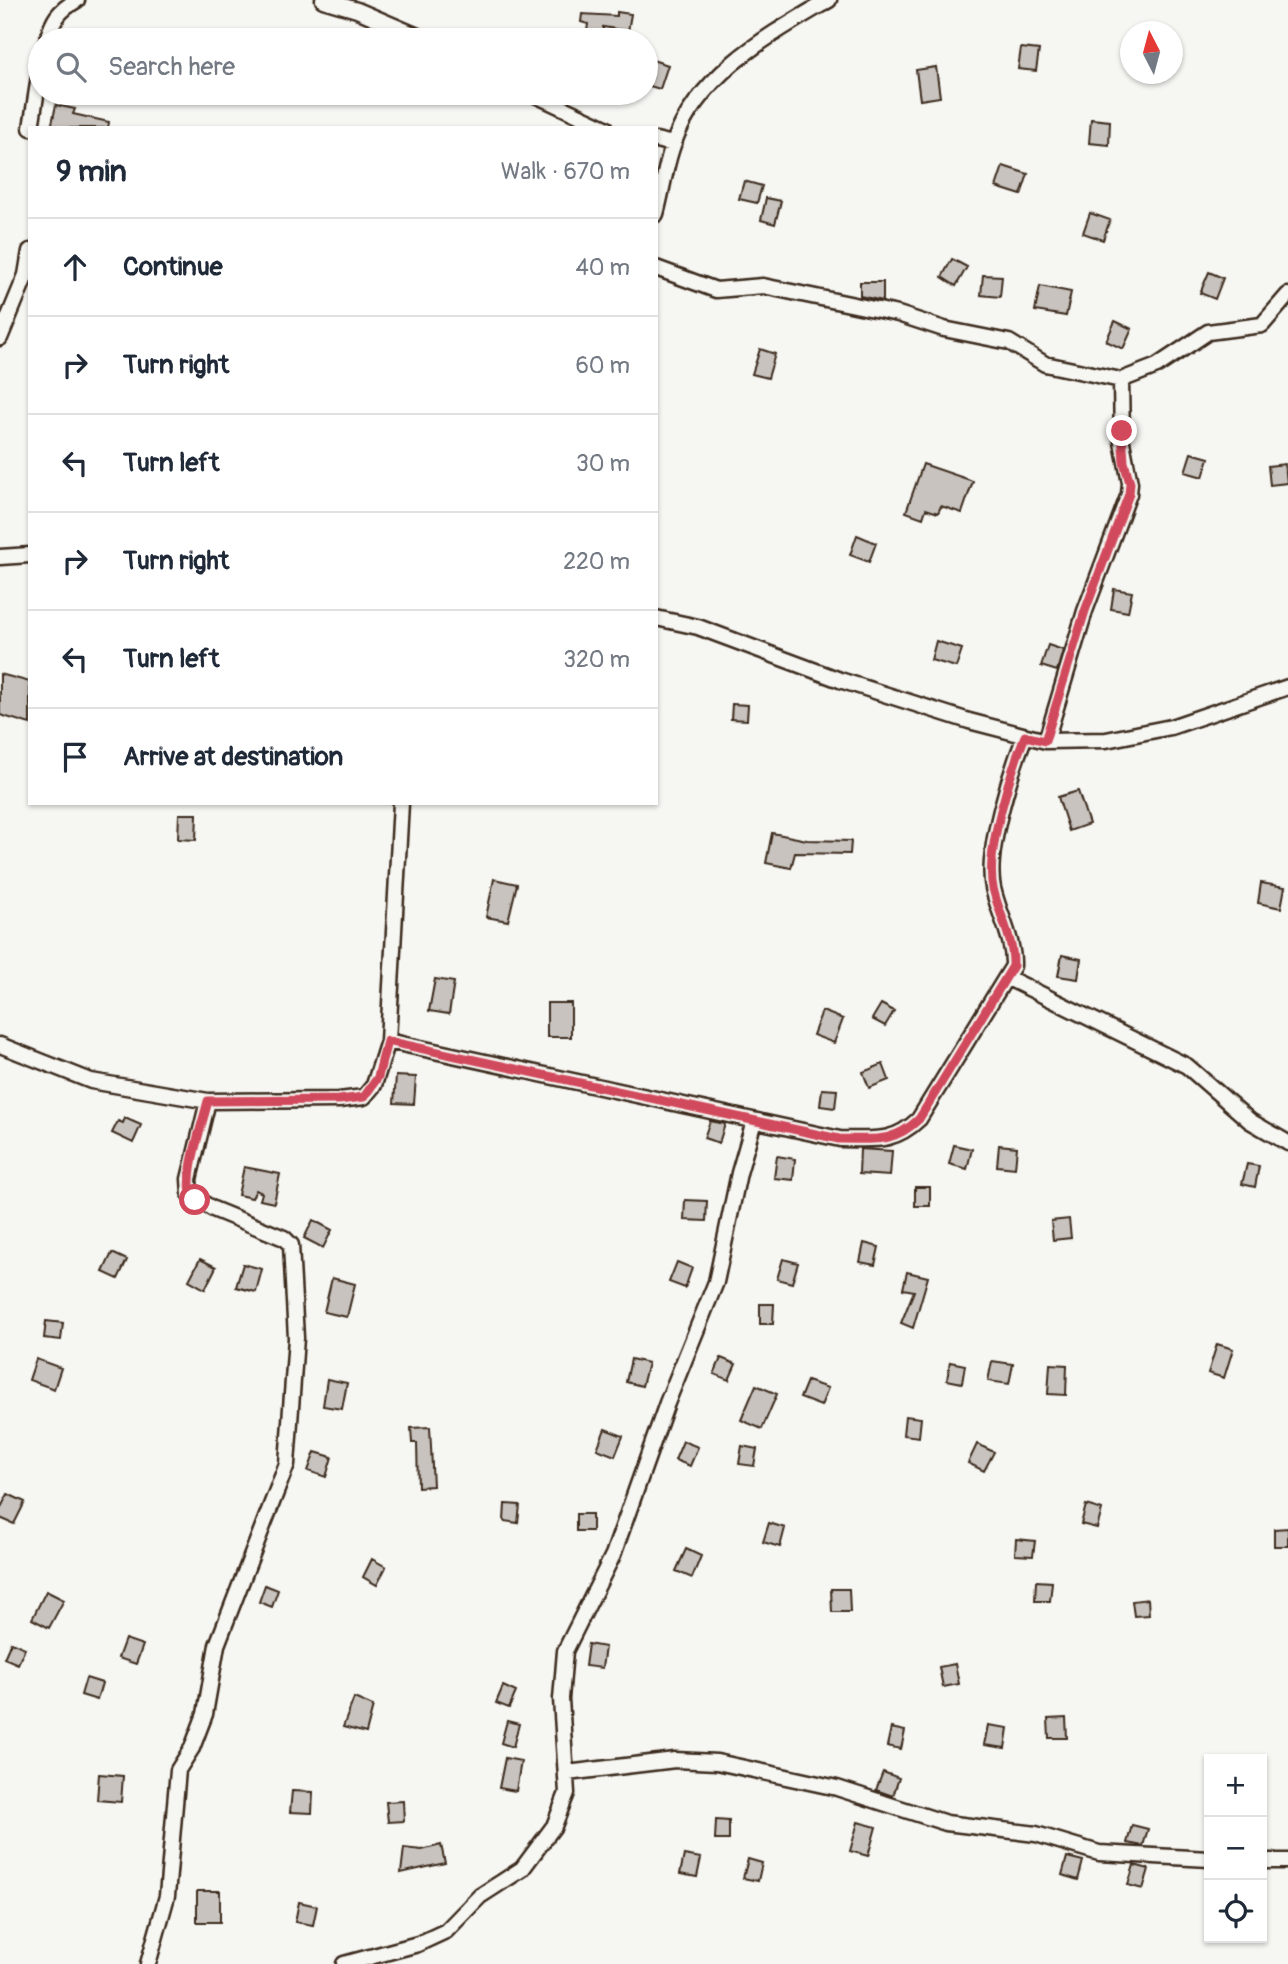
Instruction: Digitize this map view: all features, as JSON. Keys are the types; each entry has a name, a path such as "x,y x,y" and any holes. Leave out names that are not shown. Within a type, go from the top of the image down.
{"street":[{"path":"51,28 59,11 77,0"},
{"path":"323,0 399,28"},
{"path":"658,206 673,144 700,100 747,49 829,0"},
{"path":"31,126 35,105"},
{"path":"557,105 602,126"},
{"path":"658,140 673,144"},
{"path":"0,338 26,275 28,263"},
{"path":"658,269 716,290 762,286 898,314 944,329 1009,342 1045,364 1121,380 1157,366 1208,332 1262,325 1288,295"},
{"path":"1045,741 1085,611 1129,494 1130,483 1122,442 1121,380"},
{"path":"2,555 28,555"},
{"path":"658,618 698,627 841,681 969,721 1045,741 1106,740 1171,727 1288,687"},
{"path":"387,1041 839,1139 881,1139 903,1134 919,1119 1013,966 1014,951 997,905 990,872 996,834 1025,736"},
{"path":"0,1045 91,1081 208,1101 339,1100 364,1097 378,1077 387,1041 401,805"},
{"path":"1008,978 1187,1066 1250,1121 1288,1143"},
{"path":"148,1964 167,1896 178,1770 192,1748 205,1714 217,1645 284,1476 293,1397 296,1338 291,1245 285,1238 213,1209 190,1195 189,1179 208,1101"},
{"path":"344,1964 418,1944 446,1931 480,1896 522,1869 554,1826 567,1793 561,1699 565,1651 618,1542 667,1403 716,1282 739,1173 754,1121"},
{"path":"567,1773 675,1760 717,1762 837,1788 946,1823 1036,1834 1099,1853 1204,1859"},
{"path":"1267,1861 1288,1861"}],"building":[{"path":"617,12 631,14 629,28 587,28 588,24 581,22 582,14 617,16"},
{"path":"1021,48 1039,50 1036,71 1018,69"},
{"path":"658,62 668,65 658,88"},
{"path":"936,67 940,97 920,100 916,70"},
{"path":"56,105 75,109 73,114 109,122 108,126 51,126"},
{"path":"1091,119 1110,121 1109,145 1089,143"},
{"path":"1003,166 1028,174 1021,195 996,187"},
{"path":"744,181 762,186 757,203 739,199"},
{"path":"766,198 781,201 775,224 761,220"},
{"path":"1090,213 1110,220 1103,240 1083,233"},
{"path":"952,259 967,267 956,286 942,277"},
{"path":"1209,272 1223,278 1215,299 1200,293"},
{"path":"983,275 1002,276 1000,297 981,295"},
{"path":"860,282 883,282 883,301 860,296"},
{"path":"1040,286 1071,292 1066,316 1035,311"},
{"path":"1115,321 1132,329 1123,349 1106,341"},
{"path":"760,349 775,354 768,378 752,374"},
{"path":"1191,453 1209,458 1203,477 1185,472"},
{"path":"923,464 973,481 962,513 941,506 938,513 926,509 923,518 906,512"},
{"path":"1285,464 1287,483 1270,485 1268,466"},
{"path":"857,535 876,543 869,562 850,555"},
{"path":"1114,589 1132,592 1128,612 1111,609"},
{"path":"936,641 962,649 956,667 931,660"},
{"path":"1048,645 1063,650 1057,671 1041,666"},
{"path":"0,674 28,681 28,723 0,715"},
{"path":"732,704 748,705 747,720 731,719"},
{"path":"1078,791 1089,824 1069,831 1058,797"},
{"path":"179,814 197,814 196,840 178,839"},
{"path":"772,833 807,840 851,841 850,854 795,853 791,868 766,863"},
{"path":"494,879 517,884 508,921 486,917"},
{"path":"1261,883 1285,887 1281,908 1258,903"},
{"path":"1062,955 1081,959 1078,979 1058,976"},
{"path":"435,979 454,982 449,1014 429,1011"},
{"path":"547,1003 571,1003 571,1037 547,1037"},
{"path":"881,1004 894,1011 885,1026 872,1019"},
{"path":"822,1011 843,1019 834,1043 813,1035"},
{"path":"883,1064 889,1080 869,1088 863,1072"},
{"path":"396,1076 416,1077 414,1104 394,1103"},
{"path":"822,1089 837,1090 835,1108 820,1106"},
{"path":"125,1118 141,1125 133,1143 112,1133 118,1121 123,1123"},
{"path":"710,1121 725,1124 719,1143 704,1138"},
{"path":"954,1145 972,1149 967,1169 949,1164"},
{"path":"999,1145 1017,1147 1015,1168 997,1166"},
{"path":"860,1149 892,1151 890,1176 859,1174"},
{"path":"777,1156 795,1159 793,1180 774,1178"},
{"path":"1247,1164 1259,1166 1255,1187 1242,1184"},
{"path":"244,1167 280,1174 274,1203 260,1200 262,1193 256,1190 252,1198 238,1195"},
{"path":"915,1187 930,1187 930,1206 915,1206"},
{"path":"685,1200 707,1201 706,1221 684,1220"},
{"path":"1069,1219 1071,1238 1053,1240 1051,1221"},
{"path":"313,1220 332,1230 323,1248 304,1238"},
{"path":"864,1243 879,1247 875,1265 860,1262"},
{"path":"112,1253 127,1260 118,1279 103,1272"},
{"path":"200,1259 216,1267 205,1289 189,1280"},
{"path":"783,1259 798,1263 792,1283 777,1279"},
{"path":"677,1262 692,1268 685,1288 669,1282"},
{"path":"243,1264 262,1269 256,1292 236,1287"},
{"path":"907,1272 928,1277 913,1328 901,1323 914,1291 903,1289"},
{"path":"332,1278 355,1284 347,1317 324,1312"},
{"path":"760,1304 774,1304 773,1324 760,1324"},
{"path":"46,1321 63,1323 61,1340 44,1338"},
{"path":"1217,1344 1233,1349 1224,1378 1208,1373"},
{"path":"721,1358 736,1364 729,1380 714,1374"},
{"path":"36,1359 61,1368 54,1389 29,1380"},
{"path":"631,1359 648,1363 642,1386 626,1382"},
{"path":"992,1361 1013,1364 1009,1384 988,1381"},
{"path":"950,1362 965,1365 962,1383 947,1380"},
{"path":"1050,1364 1067,1365 1066,1395 1048,1394"},
{"path":"327,1379 347,1383 342,1409 323,1406"},
{"path":"807,1381 828,1388 821,1406 800,1398"},
{"path":"756,1385 777,1394 762,1429 741,1420"},
{"path":"905,1416 921,1418 919,1437 903,1435"},
{"path":"430,1427 433,1486 418,1487 417,1443 412,1443 411,1428"},
{"path":"605,1429 623,1436 615,1456 597,1449"},
{"path":"683,1441 698,1447 690,1466 675,1460"},
{"path":"977,1444 994,1452 984,1471 968,1463"},
{"path":"742,1446 757,1449 754,1466 739,1464"},
{"path":"315,1452 332,1457 326,1477 308,1471"},
{"path":"8,1494 25,1502 14,1524 0,1518 0,1509"},
{"path":"505,1504 520,1505 518,1523 504,1521"},
{"path":"1086,1505 1102,1510 1097,1528 1081,1524"},
{"path":"576,1514 592,1514 592,1531 576,1531"},
{"path":"769,1523 785,1528 780,1547 763,1542"},
{"path":"1288,1528 1288,1546 1274,1546 1274,1529"},
{"path":"1016,1539 1035,1541 1033,1556 1015,1555"},
{"path":"686,1549 701,1556 692,1578 676,1571"},
{"path":"372,1559 386,1567 377,1585 363,1577"},
{"path":"1036,1581 1052,1582 1050,1601 1035,1601"},
{"path":"265,1585 278,1590 272,1607 259,1602"},
{"path":"831,1589 849,1589 850,1612 832,1612"},
{"path":"46,1591 64,1600 49,1628 32,1619"},
{"path":"1148,1599 1149,1615 1134,1616 1132,1601"},
{"path":"125,1639 143,1645 136,1664 118,1658"},
{"path":"11,1642 25,1648 18,1664 4,1658"},
{"path":"588,1644 605,1647 602,1668 585,1666"},
{"path":"955,1664 959,1684 943,1687 939,1667"},
{"path":"86,1678 102,1683 97,1700 81,1695"},
{"path":"503,1686 516,1692 509,1708 496,1703"},
{"path":"354,1698 373,1706 366,1733 343,1727"},
{"path":"1066,1718 1067,1738 1049,1738 1048,1719"},
{"path":"507,1721 519,1724 513,1747 501,1743"},
{"path":"988,1725 1008,1728 1005,1748 984,1745"},
{"path":"891,1728 905,1731 901,1749 887,1746"},
{"path":"505,1758 521,1761 516,1791 499,1788"},
{"path":"883,1772 899,1778 893,1796 876,1790"},
{"path":"99,1774 123,1776 121,1802 97,1800"},
{"path":"292,1791 313,1792 312,1813 290,1812"},
{"path":"403,1801 404,1821 388,1822 386,1802"},
{"path":"716,1820 729,1821 729,1840 715,1840"},
{"path":"858,1822 876,1827 868,1856 850,1851"},
{"path":"1132,1825 1148,1829 1143,1846 1127,1843"},
{"path":"441,1845 445,1863 401,1873 404,1848 422,1850"},
{"path":"684,1855 701,1858 697,1877 680,1874"},
{"path":"1067,1857 1083,1861 1078,1880 1062,1875"},
{"path":"748,1859 762,1863 758,1881 743,1878"},
{"path":"1134,1865 1149,1869 1143,1889 1128,1885"},
{"path":"197,1891 220,1891 220,1922 197,1922"},
{"path":"299,1902 317,1906 313,1925 295,1922"}],"route":[{"path":"195,1200 190,1195 189,1179 208,1101 339,1100 364,1097 378,1077 387,1041 839,1139 881,1139 903,1134 919,1119 1013,966 1014,951 992,887 990,872 993,847 1025,736 1045,741 1085,611 1125,507 1130,483 1124,462 1122,431"}]}
